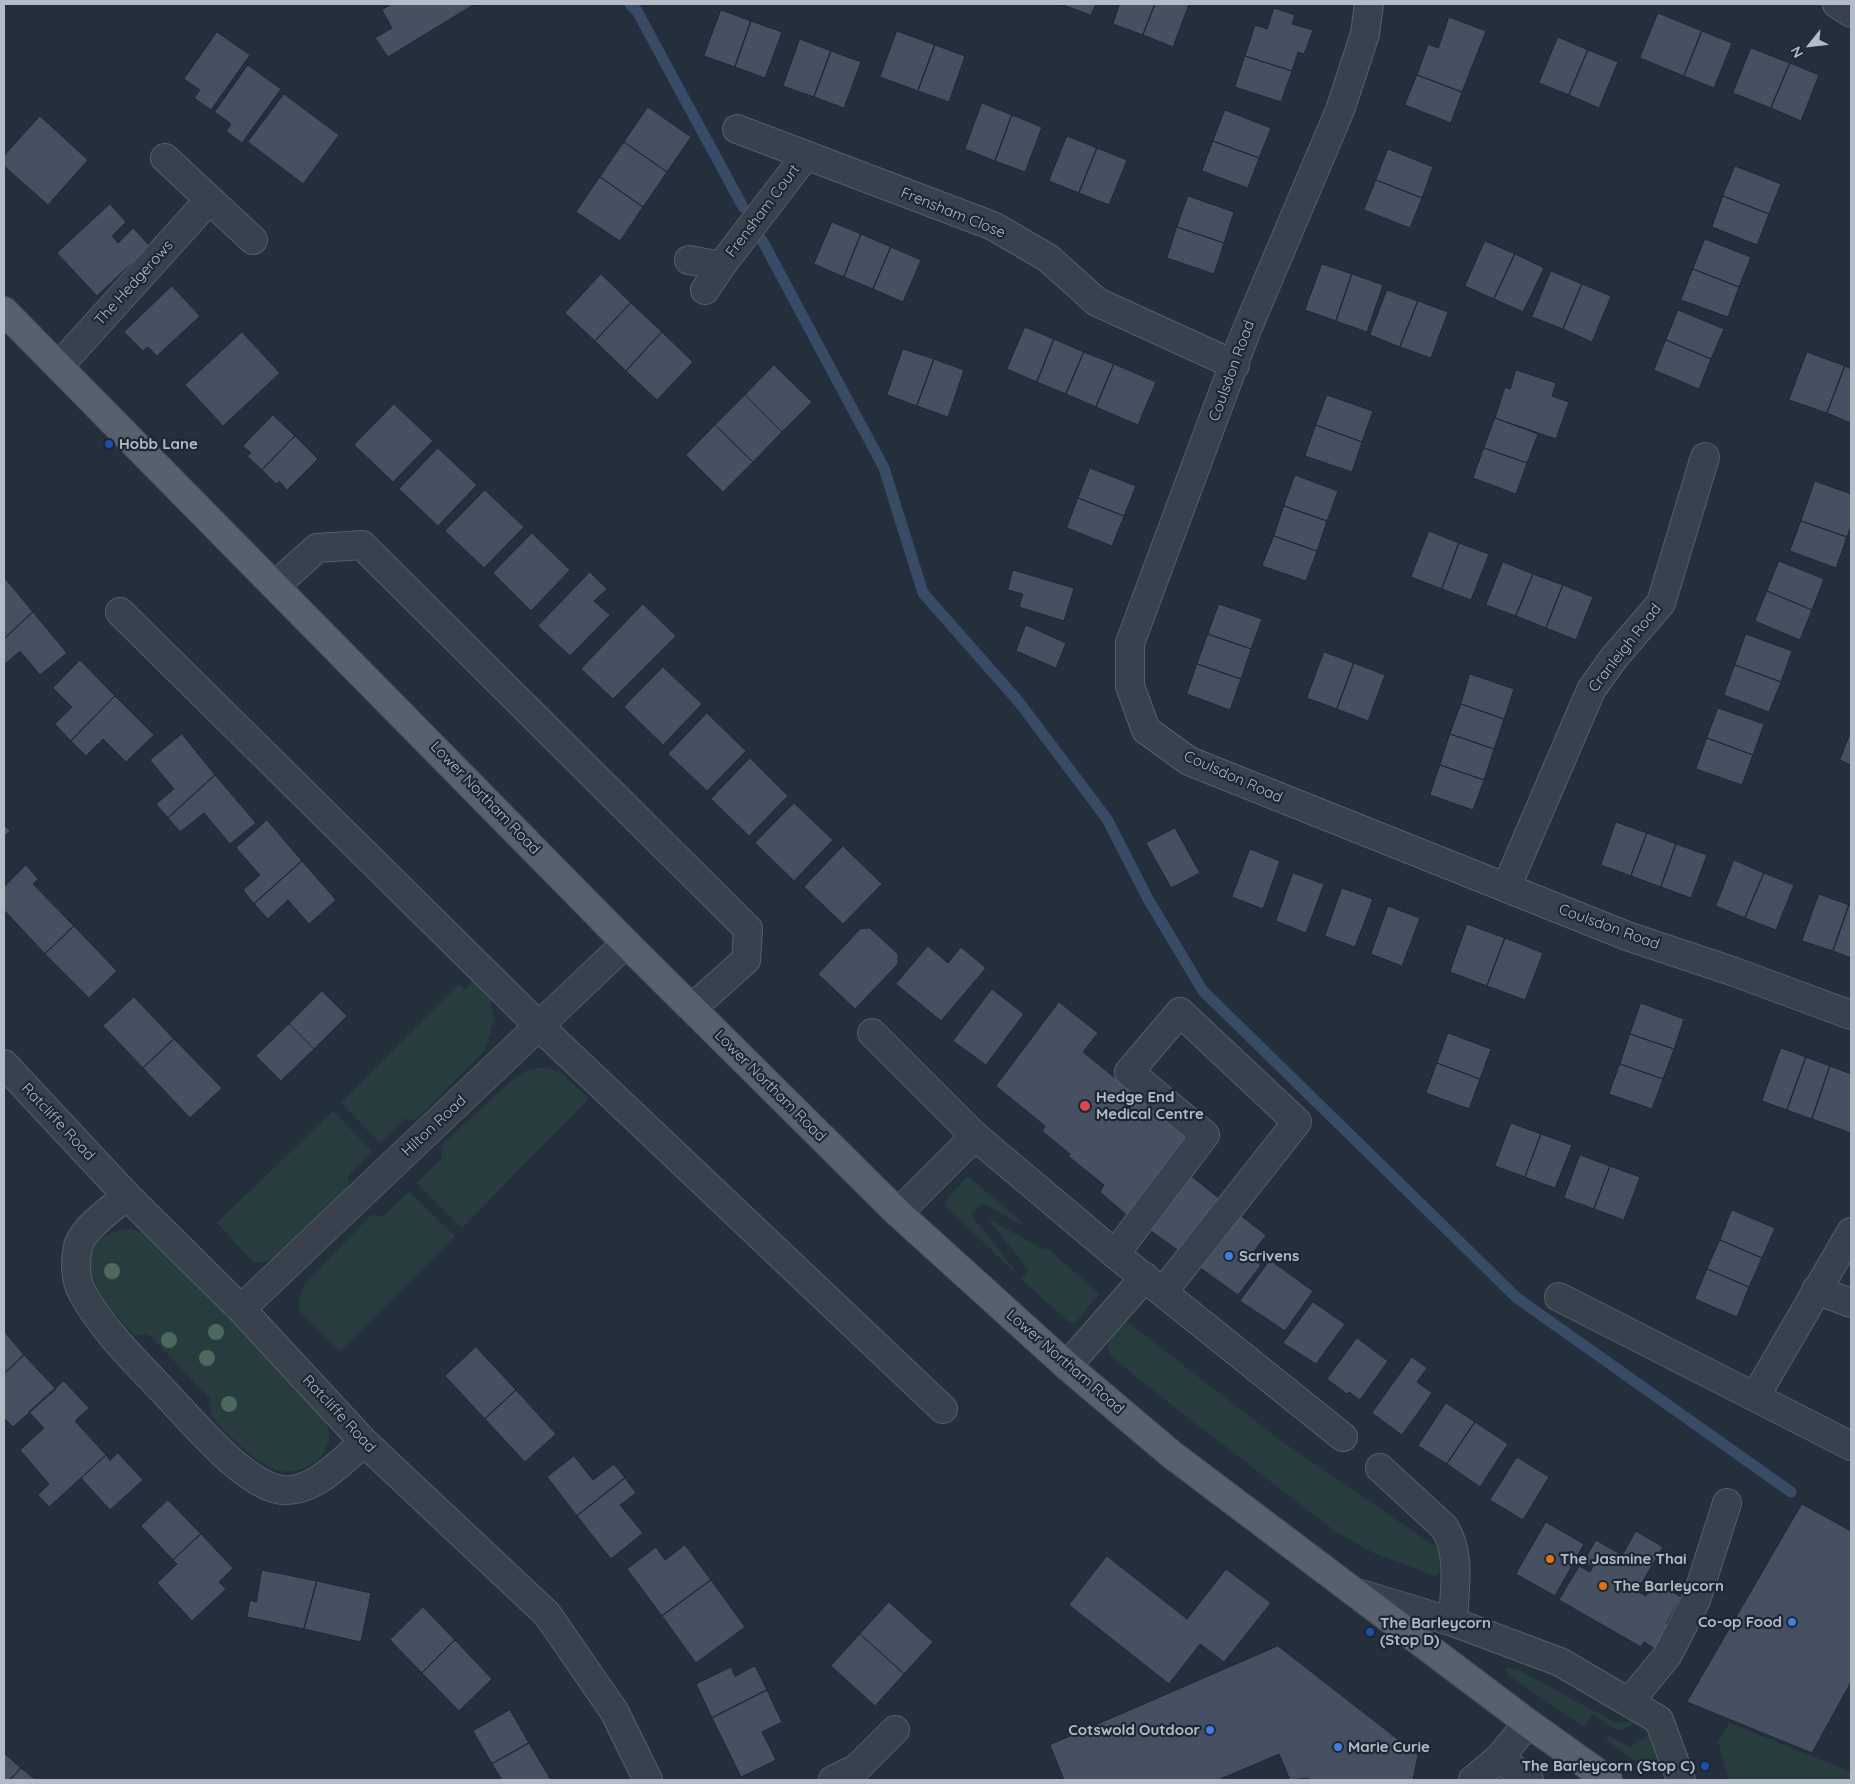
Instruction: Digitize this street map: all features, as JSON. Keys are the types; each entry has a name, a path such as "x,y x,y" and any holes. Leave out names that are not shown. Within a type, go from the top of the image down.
{"main road":[{"name":"Lower Northam Road","path":"4,311 276,585 626,943 898,1213 1067,1366 1171,1454 1528,1723 1608,1780"}],"street":[{"name":"Coulsdon Road","path":"1369,4 1365,34 1340,110 1244,334 1235,365 1130,643 1130,686 1146,730 1189,761 1627,936 1732,971 1851,1015"},
{"path":"1837,4 1851,13"},
{"name":"Frensham Close","path":"737,129 993,226 1048,258 1097,302 1235,365"},
{"name":"Frensham Court","path":"705,290 721,266 806,155"},
{"path":"165,158 253,240"},
{"name":"The Hedgerows","path":"59,366 209,200"},
{"name":"Frensham Court","path":"689,260 721,266"},
{"name":"Cranleigh Road","path":"1506,888 1591,690 1613,659 1662,603 1705,457"},
{"path":"276,585 317,548 362,545 748,929 746,960 692,1008"},
{"path":"120,612 540,1027 943,1409"},
{"name":"Hilton Road","path":"242,1308 540,1027 626,943"},
{"path":"1067,1366 1154,1284 1297,1122 1180,1012 1129,1072 1205,1135 1115,1254"},
{"path":"872,1033 975,1136 1115,1254 1343,1437"},
{"name":"Ratcliffe Road","path":"4,1064 127,1196 242,1308 364,1442 548,1614 614,1711 648,1780"},
{"path":"898,1213 975,1136"},
{"path":"127,1196 90,1228 78,1246 77,1274 81,1290 105,1327 216,1447 255,1479 278,1489 295,1489 316,1481 364,1442"},
{"path":"1755,1397 1850,1233"},
{"path":"1816,1290 1851,1303"},
{"path":"1559,1296 1851,1446"},
{"path":"1380,1468 1444,1527 1452,1539 1455,1554 1453,1622"},
{"path":"1629,1702 1667,1656 1696,1600 1727,1504"},
{"path":"1356,1593 1453,1622 1560,1662 1659,1720 1681,1780"},
{"path":"1473,1780 1498,1758 1528,1723"},
{"path":"833,1780 858,1768 895,1730"},
{"path":"1498,1758 1528,1780"}],"green space":[{"path":"474,980 491,1001 494,1020 485,1050 416,1120 404,1119 380,1143 341,1103 459,984 465,990"},
{"path":"542,1067 558,1071 589,1098 462,1228 417,1183 441,1159 443,1144 513,1079 526,1071"},
{"path":"333,1111 372,1151 348,1176 349,1190 279,1256 264,1262 254,1262 217,1223"},
{"path":"968,1176 1030,1229 982,1203 971,1215 1015,1270 1014,1272 945,1205 947,1199"},
{"path":"409,1192 455,1236 340,1351 299,1310 299,1300 304,1285 371,1215 384,1216"},
{"path":"987,1218 1045,1250 1047,1248 1099,1294 1075,1323 1068,1321 1021,1279 1029,1270"},
{"path":"129,1229 142,1232 155,1239 322,1411 328,1427 329,1437 324,1452 312,1464 305,1468 288,1472 280,1471 271,1468 252,1456 211,1416 210,1398 148,1334 135,1336 111,1308 92,1275 90,1260 94,1246 106,1235"},
{"path":"1124,1319 1277,1438 1436,1547 1442,1557 1441,1571 1435,1576 1374,1553 1336,1532 1150,1388 1112,1357 1107,1348 1112,1333"},
{"path":"1505,1668 1517,1669 1618,1724 1626,1721 1636,1723 1622,1730 1617,1730 1593,1714 1584,1727 1508,1675"},
{"path":"1729,1723 1851,1772 1851,1780 1729,1780 1718,1742"},
{"path":"1648,1735 1659,1757 1658,1762 1653,1767 1645,1768 1606,1740 1609,1736 1630,1747"}],"building":[{"path":"392,4 473,5 388,57 375,38 392,28 382,10"},
{"path":"1061,4 1096,4 1091,15"},
{"path":"1120,4 1155,4 1143,35 1113,24"},
{"path":"1155,4 1189,4 1173,47 1143,35"},
{"path":"1274,8 1295,15 1292,24 1313,30 1304,54 1298,52 1292,71 1245,56 1255,25 1267,29"},
{"path":"721,10 751,21 735,67 704,56"},
{"path":"1658,13 1702,31 1684,76 1640,58"},
{"path":"1449,17 1486,31 1462,92 1417,75 1428,44 1438,48"},
{"path":"751,21 782,32 765,78 735,67"},
{"path":"897,31 935,45 918,91 880,77"},
{"path":"1702,31 1732,43 1714,88 1684,76"},
{"path":"217,32 250,55 211,110 194,98 200,90 184,79"},
{"path":"1558,37 1588,50 1569,95 1539,83"},
{"path":"800,39 831,51 814,97 783,86"},
{"path":"935,45 965,56 949,102 918,91"},
{"path":"1751,48 1790,63 1771,108 1733,93"},
{"path":"1588,50 1618,62 1599,108 1569,95"},
{"path":"831,51 861,62 844,108 814,97"},
{"path":"1245,56 1292,71 1281,102 1235,87"},
{"path":"1790,63 1819,75 1801,121 1771,108"},
{"path":"248,65 281,89 242,143 226,131 231,124 215,112"},
{"path":"1417,75 1462,92 1451,123 1405,105"},
{"path":"284,94 339,135 303,184 248,142"},
{"path":"982,103 1012,115 995,161 965,149"},
{"path":"648,107 691,137 667,172 624,142"},
{"path":"1225,110 1271,128 1259,158 1213,141"},
{"path":"1012,115 1042,127 1025,172 995,161"},
{"path":"40,116 88,160 48,205 4,166 4,156"},
{"path":"1067,136 1097,148 1079,193 1049,181"},
{"path":"1213,141 1259,158 1248,188 1202,171"},
{"path":"624,142 667,172 643,207 600,177"},
{"path":"1097,148 1127,160 1109,205 1079,193"},
{"path":"1388,149 1433,167 1422,198 1376,180"},
{"path":"1735,166 1781,184 1769,214 1723,196"},
{"path":"600,177 643,207 620,241 576,212"},
{"path":"1376,180 1422,198 1410,228 1364,210"},
{"path":"1188,196 1234,212 1224,243 1177,227"},
{"path":"1723,196 1769,214 1757,245 1712,227"},
{"path":"110,204 126,222 112,236 118,243 133,228 150,246 97,296 57,253"},
{"path":"832,222 861,234 844,277 814,264"},
{"path":"1177,227 1224,243 1214,274 1167,258"},
{"path":"861,234 891,247 873,289 844,277"},
{"path":"1705,239 1751,257 1739,287 1693,269"},
{"path":"1485,241 1515,254 1494,299 1465,286"},
{"path":"891,247 921,260 903,302 873,289"},
{"path":"1515,254 1544,268 1523,312 1494,299"},
{"path":"1322,264 1352,274 1336,321 1305,310"},
{"path":"1693,269 1739,287 1728,317 1681,300"},
{"path":"1551,271 1582,284 1563,329 1532,317"},
{"path":"601,274 631,303 595,341 565,313"},
{"path":"1352,274 1383,285 1367,332 1336,321"},
{"path":"1582,284 1611,296 1592,342 1563,329"},
{"path":"172,286 200,316 157,356 148,347 143,351 124,332"},
{"path":"1387,290 1418,301 1400,347 1370,335"},
{"path":"1418,301 1448,312 1431,358 1400,347"},
{"path":"631,303 662,332 626,371 595,341"},
{"path":"1678,310 1724,329 1711,359 1666,340"},
{"path":"1025,327 1054,339 1037,382 1007,369"},
{"path":"242,332 280,373 223,426 185,385"},
{"path":"662,332 693,362 657,400 626,371"},
{"path":"1054,339 1084,352 1066,394 1037,382"},
{"path":"1666,340 1711,359 1699,389 1654,370"},
{"path":"903,349 934,359 917,406 887,395"},
{"path":"1084,352 1114,364 1096,407 1066,394"},
{"path":"1807,352 1845,366 1827,413 1789,400"},
{"path":"934,359 964,370 948,417 917,406"},
{"path":"1114,364 1156,382 1138,425 1096,407"},
{"path":"774,365 812,402 782,432 745,395"},
{"path":"1845,366 1851,369 1851,423 1827,413"},
{"path":"1516,370 1556,383 1552,396 1569,402 1556,439 1495,418 1505,387 1510,389"},
{"path":"745,395 782,432 753,462 715,425"},
{"path":"1327,395 1373,411 1362,442 1316,425"},
{"path":"394,404 433,441 393,482 354,445"},
{"path":"273,415 295,436 262,470 247,456 251,453 243,446"},
{"path":"1495,418 1538,434 1527,463 1484,448"},
{"path":"715,425 753,462 723,492 686,455"},
{"path":"1316,425 1362,442 1352,472 1305,456"},
{"path":"295,436 318,459 287,490 279,481 276,484 262,470"},
{"path":"438,448 477,485 438,526 399,489"},
{"path":"1484,448 1527,463 1516,494 1473,478"},
{"path":"1090,468 1136,486 1124,516 1078,498"},
{"path":"1295,475 1338,491 1327,521 1284,506"},
{"path":"1815,481 1851,494 1851,526 1847,537 1801,521"},
{"path":"485,490 524,527 484,568 445,531"},
{"path":"1078,498 1124,516 1112,546 1067,528"},
{"path":"1284,506 1327,521 1317,551 1274,536"},
{"path":"1801,521 1847,537 1836,568 1790,551"},
{"path":"1429,531 1459,543 1442,589 1411,577"},
{"path":"532,533 570,570 531,611 493,573"},
{"path":"1274,536 1317,551 1306,581 1262,566"},
{"path":"1459,543 1489,554 1471,600 1442,589"},
{"path":"1779,561 1824,579 1812,610 1767,591"},
{"path":"1503,562 1533,574 1516,616 1486,605"},
{"path":"1013,570 1074,588 1064,621 1019,607 1023,594 1008,590"},
{"path":"590,572 607,589 594,601 610,615 570,656 538,626"},
{"path":"1533,574 1563,585 1546,628 1516,616"},
{"path":"4,577 33,612 4,639"},
{"path":"1563,585 1593,597 1576,640 1546,628"},
{"path":"1767,591 1812,610 1800,640 1755,621"},
{"path":"643,604 676,636 613,699 581,669"},
{"path":"1219,604 1262,619 1251,649 1208,634"},
{"path":"33,612 67,653 40,675 20,651 4,665 4,639"},
{"path":"1026,625 1066,643 1056,668 1016,651"},
{"path":"1208,634 1251,649 1241,679 1197,664"},
{"path":"1746,634 1792,651 1781,682 1735,665"},
{"path":"1324,652 1354,663 1337,709 1307,698"},
{"path":"80,660 115,696 71,741 55,724 72,707 53,688"},
{"path":"1354,663 1385,675 1368,721 1337,709"},
{"path":"1197,664 1241,679 1230,710 1187,694"},
{"path":"1735,665 1781,682 1769,712 1724,695"},
{"path":"663,667 702,704 663,745 624,707"},
{"path":"1470,674 1514,689 1504,719 1461,704"},
{"path":"115,696 154,735 126,762 103,739 86,756 71,741"},
{"path":"1461,704 1504,719 1494,749 1450,734"},
{"path":"1718,708 1764,724 1753,755 1707,738"},
{"path":"707,713 746,751 707,791 668,754"},
{"path":"1851,731 1851,765 1840,760"},
{"path":"182,734 215,775 168,818 156,804 174,789 150,760"},
{"path":"1450,734 1494,749 1484,780 1440,765"},
{"path":"1707,738 1753,755 1742,785 1696,769"},
{"path":"750,758 788,796 749,836 711,799"},
{"path":"1440,765 1484,780 1473,810 1430,795"},
{"path":"215,775 256,823 230,844 204,813 180,832 168,818"},
{"path":"794,803 833,840 794,881 755,843"},
{"path":"267,820 302,861 254,904 243,890 260,875 236,848"},
{"path":"1616,822 1647,833 1631,876 1601,865"},
{"path":"4,825 10,831 4,837"},
{"path":"1175,828 1200,873 1171,888 1146,843"},
{"path":"1647,833 1676,844 1661,887 1631,876"},
{"path":"1676,844 1707,855 1691,898 1661,887"},
{"path":"843,846 882,884 843,924 804,887"},
{"path":"1250,849 1280,861 1263,909 1232,897"},
{"path":"1734,860 1764,873 1745,918 1716,906"},
{"path":"302,861 336,900 309,924 288,900 268,919 254,904"},
{"path":"26,865 38,879 33,884 74,926 45,954 4,910 4,887"},
{"path":"1293,873 1324,884 1306,933 1276,921"},
{"path":"1764,873 1794,885 1776,930 1745,918"},
{"path":"1342,888 1373,899 1355,947 1325,936"},
{"path":"1819,894 1849,905 1833,951 1802,941"},
{"path":"1849,905 1851,906 1851,958 1833,951"},
{"path":"1388,906 1420,918 1402,966 1371,954"},
{"path":"1467,924 1505,938 1487,986 1450,972"},
{"path":"74,926 117,971 89,998 45,954"},
{"path":"870,928 898,954 898,964 855,1009 818,974 860,929"},
{"path":"1505,938 1543,953 1525,1000 1487,986"},
{"path":"928,946 948,963 961,947 986,968 941,1021 896,984"},
{"path":"992,989 1024,1014 986,1065 953,1041"},
{"path":"322,991 347,1016 314,1049 289,1024"},
{"path":"134,997 174,1039 143,1068 103,1026"},
{"name":"Hedge End Medical Centre","path":"1059,1002 1098,1033 1083,1052 1191,1139 1131,1219 1100,1192 1104,1185 1068,1156 1070,1154 1042,1131 1045,1126 996,1086"},
{"path":"1641,1003 1684,1019 1674,1049 1630,1034"},
{"path":"289,1024 314,1049 281,1081 256,1056"},
{"path":"1448,1033 1491,1049 1480,1079 1437,1063"},
{"path":"1630,1034 1674,1049 1663,1079 1620,1064"},
{"path":"174,1039 222,1088 190,1118 143,1068"},
{"path":"1781,1048 1806,1057 1787,1110 1762,1101"},
{"path":"1806,1057 1830,1066 1812,1119 1787,1110"},
{"path":"1437,1063 1480,1079 1469,1109 1426,1093"},
{"path":"1620,1064 1663,1079 1652,1109 1609,1094"},
{"path":"1830,1066 1851,1074 1851,1133 1812,1119"},
{"path":"1511,1123 1541,1134 1525,1177 1495,1166"},
{"path":"1541,1134 1572,1145 1555,1188 1525,1177"},
{"path":"1580,1155 1610,1166 1594,1209 1564,1198"},
{"path":"1610,1166 1640,1177 1624,1220 1594,1209"},
{"path":"1190,1175 1220,1199 1179,1251 1148,1229"},
{"path":"1732,1210 1775,1228 1762,1258 1720,1240"},
{"path":"1236,1212 1266,1235 1250,1257 1261,1265 1238,1295 1196,1265"},
{"path":"1720,1240 1762,1258 1749,1287 1707,1269"},
{"path":"1270,1260 1313,1291 1285,1331 1240,1301"},
{"path":"1707,1269 1749,1287 1737,1317 1695,1299"},
{"path":"1313,1302 1345,1324 1316,1364 1283,1343"},
{"path":"4,1331 24,1355 4,1374"},
{"path":"1357,1338 1388,1361 1360,1400 1349,1392 1347,1394 1327,1379"},
{"path":"476,1347 516,1390 485,1419 445,1376"},
{"path":"24,1355 56,1389 13,1427 4,1418 4,1374"},
{"path":"1412,1357 1427,1368 1417,1382 1432,1393 1402,1435 1372,1413"},
{"path":"64,1381 89,1408 75,1421 106,1455 49,1507 38,1495 49,1484 20,1450 44,1428 29,1412"},
{"path":"516,1390 556,1434 525,1462 485,1419"},
{"path":"1446,1403 1475,1422 1447,1464 1418,1446"},
{"path":"1475,1422 1508,1444 1480,1487 1447,1464"},
{"path":"118,1453 143,1480 110,1510 81,1478 106,1455 110,1460"},
{"path":"574,1456 593,1480 614,1464 625,1478 577,1516 547,1477"},
{"path":"1517,1457 1549,1477 1523,1520 1490,1500"},
{"path":"625,1478 636,1493 620,1505 643,1533 611,1559 577,1516"},
{"path":"168,1500 201,1534 173,1560 141,1526"},
{"name":"Co-op Food","path":"1802,1504 1851,1531 1851,1682 1812,1753 1687,1702"},
{"name":"The Jasmine Thai","path":"1546,1522 1584,1544 1555,1596 1516,1574"},
{"name":"The Barleycorn","path":"1636,1531 1663,1547 1637,1591 1646,1596 1654,1581 1681,1597 1666,1624 1670,1626 1657,1650 1644,1642 1641,1647 1559,1600 1579,1566 1590,1572 1593,1567 1583,1562 1596,1540 1622,1555"},
{"path":"201,1534 233,1568 219,1582 226,1589 192,1621 157,1583 177,1564 173,1560"},
{"path":"685,1545 711,1580 662,1616 627,1569 656,1547 665,1560"},
{"path":"1107,1556 1187,1619 1226,1569 1271,1603 1224,1662 1200,1644 1169,1684 1069,1605"},
{"path":"262,1570 317,1581 304,1629 247,1617 250,1600 256,1602"},
{"path":"711,1580 745,1627 696,1663 662,1616"},
{"path":"317,1581 371,1593 361,1642 304,1629"},
{"path":"889,1602 933,1642 904,1674 860,1634"},
{"path":"423,1607 455,1640 422,1673 390,1640"},
{"path":"860,1634 904,1674 875,1706 831,1666"},
{"path":"455,1640 492,1679 459,1711 422,1673"},
{"path":"1278,1646 1418,1755 1413,1780 1309,1780 1308,1778 1290,1780 1279,1754 1218,1780 1064,1780 1050,1745"},
{"path":"755,1666 767,1690 712,1718 696,1684 731,1667 735,1676"},
{"path":"767,1690 782,1722 762,1732 776,1760 741,1777 712,1718"},
{"path":"510,1710 529,1743 492,1764 473,1731"},
{"path":"529,1743 551,1780 502,1780 492,1764"},
{"path":"4,1753 21,1768 10,1780 4,1780"},
{"path":"21,1768 36,1780 10,1780"}],"waterway":[{"path":"630,4 637,11 743,207"},
{"path":"762,240 884,468 923,593 1019,702 1107,819 1148,899 1203,991 1517,1298 1791,1492"}],"place":[{"name":"Hobb Lane","path":"109,444"},
{"name":"Hedge End Medical Centre","path":"1085,1106"},
{"name":"Scrivens","path":"1229,1256"},
{"name":"The Jasmine Thai","path":"1550,1559"},
{"name":"The Barleycorn","path":"1603,1586"},
{"name":"Co-op Food","path":"1792,1622"},
{"name":"The Barleycorn (Stop D)","path":"1370,1632"},
{"name":"Cotswold Outdoor","path":"1210,1730"},
{"name":"Marie Curie","path":"1338,1747"},
{"name":"The Barleycorn (Stop C)","path":"1705,1766"}]}
